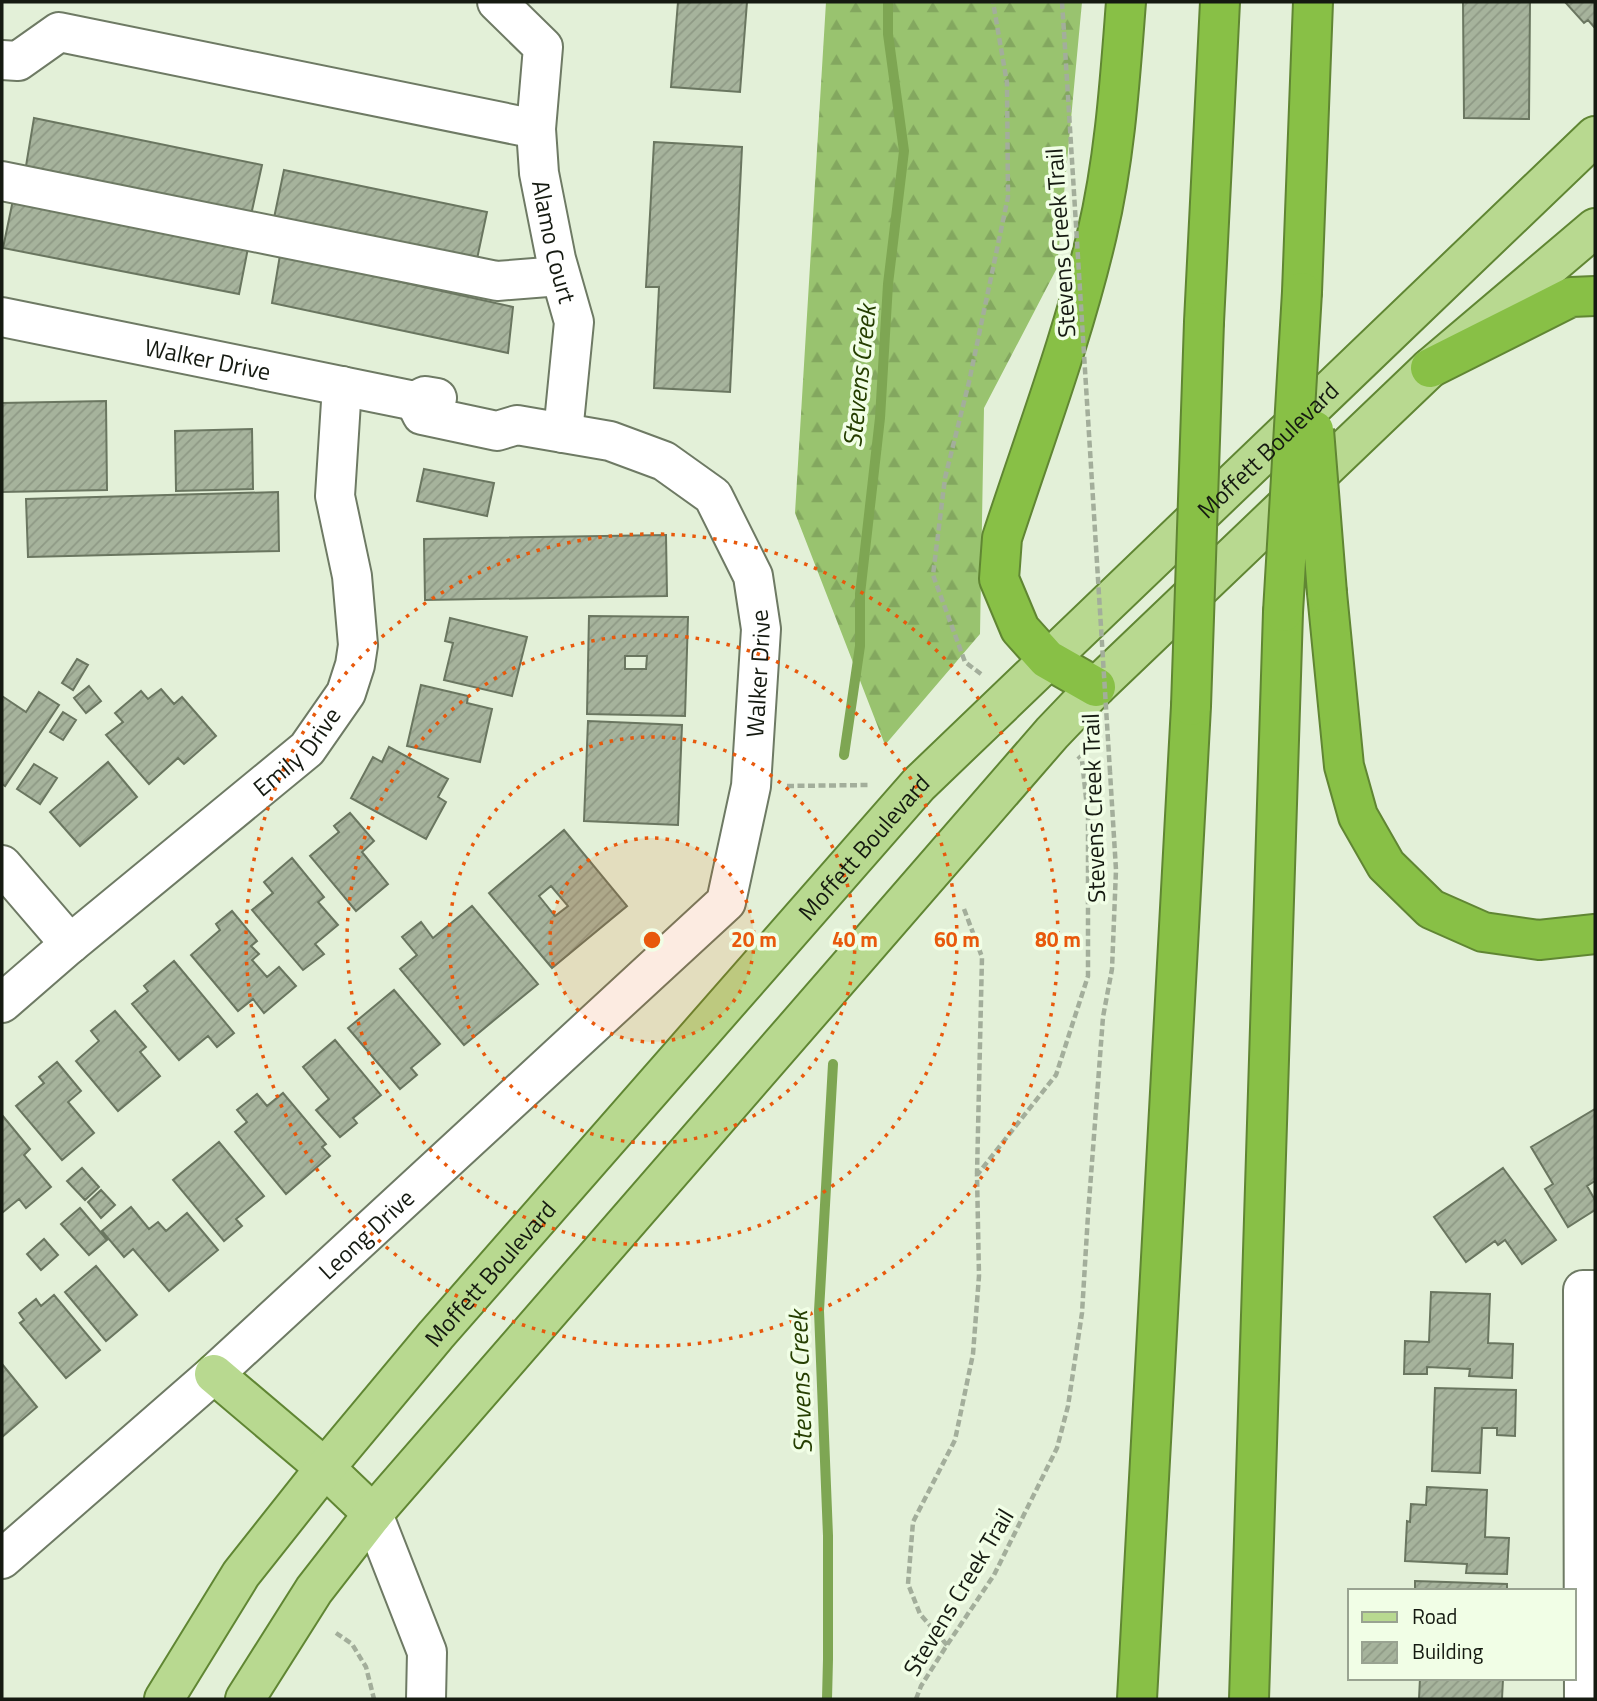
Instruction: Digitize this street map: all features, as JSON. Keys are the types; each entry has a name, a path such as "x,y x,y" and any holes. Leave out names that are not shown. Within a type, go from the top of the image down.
{"highway":[{"path":"1096,687 1047,659 1020,629 999,579 1002,538 1080,302 1098,231 1111,152 1126,2"},
{"path":"1138,1699 1191,706 1204,322 1220,2"},
{"path":"1249,1699 1283,612 1302,292 1313,2"},
{"path":"1302,292 1327,593 1345,766 1358,816 1386,865 1431,909 1483,932 1539,940 1595,934"},
{"path":"1430,368 1571,297 1595,296"},
{"path":"1233,1699 1253,1567"}],"main road":[{"name":"Moffett Boulevard","path":"164,1699 241,1574 325,1468 436,1335 919,784 1595,136"},
{"path":"245,1699 314,1590 373,1514 1052,733 1096,687 1430,368 1595,228"},
{"path":"214,1374 325,1468 373,1514"}],"street":[{"name":"Alamo Court","path":"497,2 543,47 536,129 539,173 561,276 574,322 563,433"},
{"path":"2,60 18,61 59,32 536,129"},
{"path":"2,181 497,281 561,276"},
{"name":"Walker Drive","path":"2,317 415,401 422,415 497,431 517,425 610,441 664,461 712,496 753,576 761,629 751,786 726,902"},
{"name":"Emily Drive","path":"2,1003 307,749 346,693 358,645 352,576 335,496 342,386"},
{"path":"2,865 70,944"},
{"name":"Leong Drive","path":"2,1559 214,1374 726,902"},
{"path":"1588,1690 1589,1290"},
{"path":"373,1514 427,1652 426,1699"}],"path":[{"name":"Stevens Creek Trail","path":"916,1699 921,1686 994,1575 1057,1448 1068,1406 1082,1313 1103,1017 1112,969 1116,870 1062,2"},
{"path":"751,786 919,784"},
{"path":"964,909 982,957 977,1175"},
{"path":"336,1633 352,1644 366,1667 374,1699"}],"green space":[{"path":"826,2 1082,2 1057,268 984,408 980,634 885,745 795,513"}],"building":[{"path":"678,2 747,2 740,92 671,87"},
{"path":"1463,2 1530,2 1529,119 1464,118"},
{"path":"1565,2 1595,2 1595,28 1588,20 1584,23"},
{"path":"34,118 262,165 251,215 26,166"},
{"path":"654,142 742,147 730,392 654,388 659,287 646,287"},
{"path":"284,170 487,212 477,259 274,218"},
{"path":"13,200 248,248 239,294 3,248"},
{"path":"280,255 513,307 508,353 272,303"},
{"path":"106,401 107,490 2,492 2,403"},
{"path":"252,429 253,489 176,491 175,431"},
{"path":"424,469 494,483 487,516 417,501"},
{"path":"278,492 279,551 28,557 26,499"},
{"path":"666,535 667,596 425,600 424,539"},
{"path":"589,616 688,617 685,716 587,714","holes":["625,656 647,656 646,669 625,669"]},
{"path":"450,618 527,637 512,696 444,680 453,643 445,641"},
{"path":"77,659 88,665 73,690 62,683"},
{"path":"421,685 468,696 467,703 492,709 480,762 407,746"},
{"path":"89,686 101,701 86,713 74,698"},
{"path":"161,689 174,704 182,697 216,736 184,764 178,758 149,784 106,735 123,722 115,713 141,691 148,699"},
{"path":"39,692 59,705 5,786 2,784 2,696 26,712"},
{"path":"63,712 76,720 63,740 50,732"},
{"path":"588,721 682,725 678,825 584,821"},
{"path":"389,747 448,779 438,797 446,802 426,839 351,798 373,757 382,762"},
{"path":"108,762 137,797 80,846 50,812"},
{"path":"34,764 57,778 40,804 17,789"},
{"path":"350,813 374,841 362,852 388,884 356,911 310,856 339,832 334,826"},
{"path":"564,830 627,906 552,968 489,893","holes":["551,886 568,906 555,916 539,896"]},
{"path":"292,858 324,897 318,902 338,925 315,944 324,954 303,970 252,910 273,893 264,882"},
{"path":"472,906 538,984 464,1045 400,969 417,955 402,937 421,922 433,938"},
{"path":"232,911 257,941 251,946 259,954 252,960 267,977 279,967 296,986 264,1013 253,999 238,1011 191,955 220,930 216,924"},
{"path":"174,961 234,1033 217,1047 208,1036 179,1060 132,1004 148,991 144,986"},
{"path":"394,990 440,1044 411,1068 417,1075 400,1089 348,1028"},
{"path":"115,1011 146,1047 140,1052 160,1076 118,1111 76,1061 99,1041 91,1031"},
{"path":"335,1040 381,1095 353,1118 357,1123 340,1137 316,1110 329,1099 303,1067"},
{"path":"57,1062 81,1091 68,1102 94,1133 62,1160 16,1106 44,1083 39,1077"},
{"path":"283,1093 326,1144 322,1147 330,1156 286,1194 235,1132 247,1122 237,1110 257,1094 267,1106"},
{"path":"1595,1109 1595,1181 1587,1186 1595,1200 1595,1210 1568,1227 1545,1189 1553,1184 1531,1147"},
{"path":"2,1115 30,1149 24,1155 51,1187 26,1208 19,1199 2,1213"},
{"path":"219,1142 264,1196 236,1219 242,1226 224,1241 173,1180"},
{"path":"82,1168 99,1187 85,1200 67,1181"},
{"path":"1503,1168 1556,1240 1522,1264 1505,1240 1498,1245 1495,1241 1466,1262 1434,1217"},
{"path":"101,1190 115,1205 101,1218 88,1202"},
{"path":"131,1207 149,1229 158,1222 166,1231 187,1213 218,1250 169,1291 133,1249 124,1257 102,1231"},
{"path":"80,1208 107,1240 89,1255 61,1224"},
{"path":"44,1239 58,1255 41,1270 27,1254"},
{"path":"96,1266 137,1315 106,1341 65,1292"},
{"path":"1431,1292 1490,1294 1488,1343 1513,1344 1512,1378 1469,1376 1470,1369 1427,1367 1427,1374 1404,1374 1405,1341 1429,1342"},
{"path":"54,1295 100,1350 66,1378 20,1323 24,1320 19,1313 36,1299 41,1306"},
{"path":"2,1364 37,1407 2,1437"},
{"path":"1435,1388 1516,1390 1515,1436 1497,1435 1497,1428 1482,1428 1480,1473 1432,1471"},
{"path":"1427,1487 1487,1490 1485,1537 1509,1538 1507,1574 1466,1573 1467,1564 1405,1561 1407,1521 1410,1522 1411,1504 1426,1505"},
{"path":"1415,1581 1507,1584 1507,1589 1415,1589"},
{"path":"1420,1680 1503,1680 1502,1699 1419,1699"}],"waterway":[{"name":"Stevens Creek","path":"844,755 860,646 860,594 880,418 888,284 904,151 888,34 888,2"},
{"name":"Stevens Creek","path":"827,1699 828,1536 819,1311 833,1064"}]}
